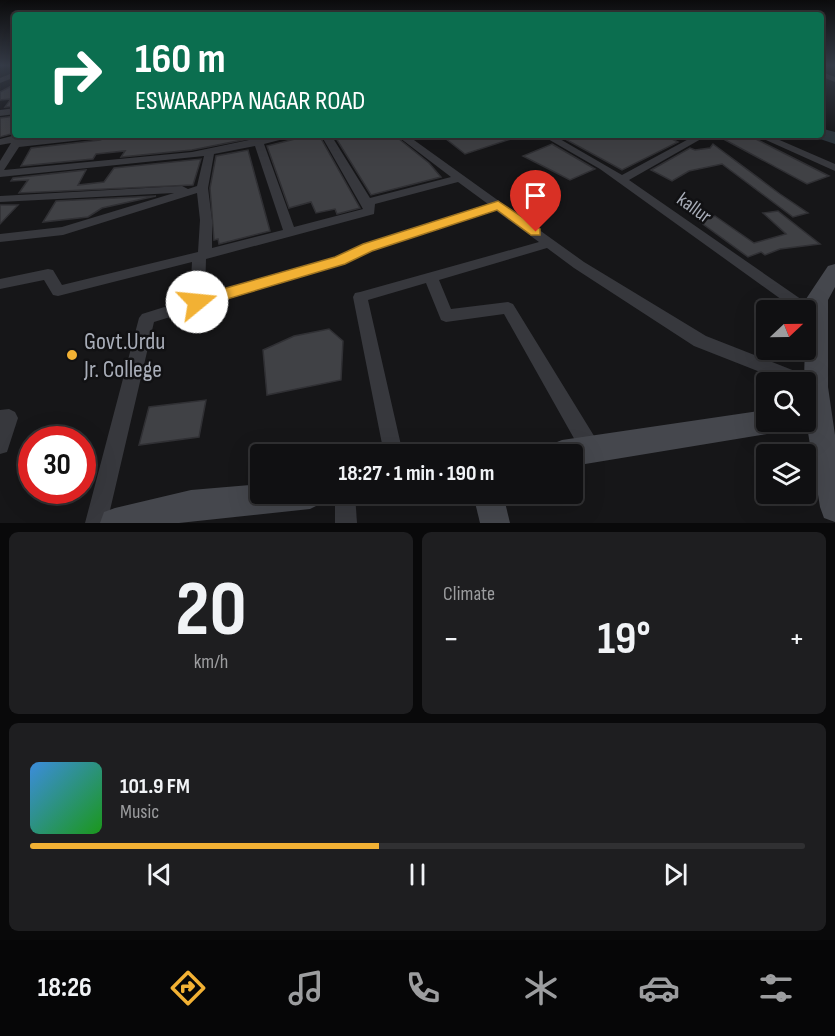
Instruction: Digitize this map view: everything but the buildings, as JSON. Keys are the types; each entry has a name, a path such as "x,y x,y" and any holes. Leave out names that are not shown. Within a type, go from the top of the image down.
{"main road":[{"path":"816,317 817,299 835,271"},
{"path":"583,452 756,424"},
{"path":"816,432 835,507"},
{"path":"115,523 250,504"},
{"path":"490,504 495,523"}],"street":[{"path":"0,142 51,138"},
{"path":"1,174 192,155 276,138"},
{"path":"328,138 339,160 359,184 370,211"},
{"path":"405,138 579,265 700,341 778,372"},
{"name":"kallur","path":"551,138 621,180 792,300"},
{"path":"621,180 698,138"},
{"path":"767,138 835,168"},
{"path":"1,174 18,140"},
{"path":"258,141 290,232"},
{"path":"197,302 206,220 202,188 210,150"},
{"path":"370,211 369,202 459,178"},
{"path":"0,199 202,188"},
{"path":"0,238 63,231 202,188"},
{"path":"96,523 147,318 340,260 368,248 498,205"},
{"path":"0,284 48,274 58,291 370,211"},
{"path":"391,444 360,297 550,243"},
{"path":"431,277 446,316 508,308 592,451"},
{"path":"0,419 9,418 0,446"},
{"path":"345,504 346,523"}],"waterway":[{"path":"824,134 835,138"}],"place":[{"name":"Govt.Urdu Jr. College","path":"72,355"}],"route":[{"path":"197,302 340,260 368,248 498,205 536,232"}]}
